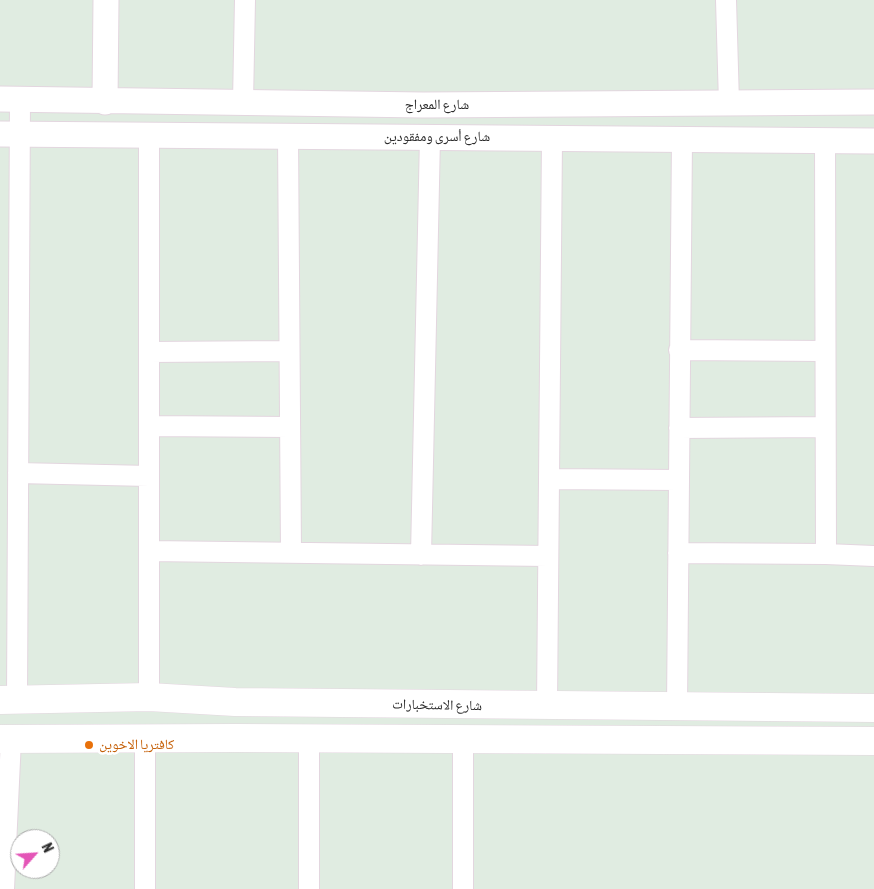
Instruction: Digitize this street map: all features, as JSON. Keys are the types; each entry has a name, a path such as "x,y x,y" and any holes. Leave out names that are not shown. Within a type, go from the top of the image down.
{"main road":[{"name":"شارع الاستخبارات","path":"9,700 150,697 235,702 874,708"},
{"path":"235,702 236,738"},
{"path":"5,739 309,738 874,741"}],"street":[{"path":"105,102 106,0"},
{"path":"243,102 245,0"},
{"path":"726,0 729,102"},
{"path":"9,700 18,473 9,402 10,99"},
{"name":"شارع المعراج","path":"10,99 105,102 423,105 874,102"},
{"name":"شارع أسرى ومفقودين","path":"10,135 874,141"},
{"path":"149,135 150,697"},
{"path":"288,136 291,553"},
{"path":"421,555 430,137"},
{"path":"547,706 552,138"},
{"path":"676,707 682,139"},
{"path":"825,140 826,554"},
{"path":"680,350 825,351"},
{"path":"149,352 289,352"},
{"path":"149,426 290,427"},
{"path":"679,428 825,428"},
{"path":"18,473 149,476"},
{"path":"549,479 678,480"},
{"path":"149,551 548,556"},
{"path":"678,553 874,556"},
{"path":"145,889 146,738"},
{"path":"309,738 309,889"},
{"path":"3,880 5,739"},
{"path":"462,889 463,739"}],"place":[{"name":"كافتريا الاخوين","path":"89,745"}]}
